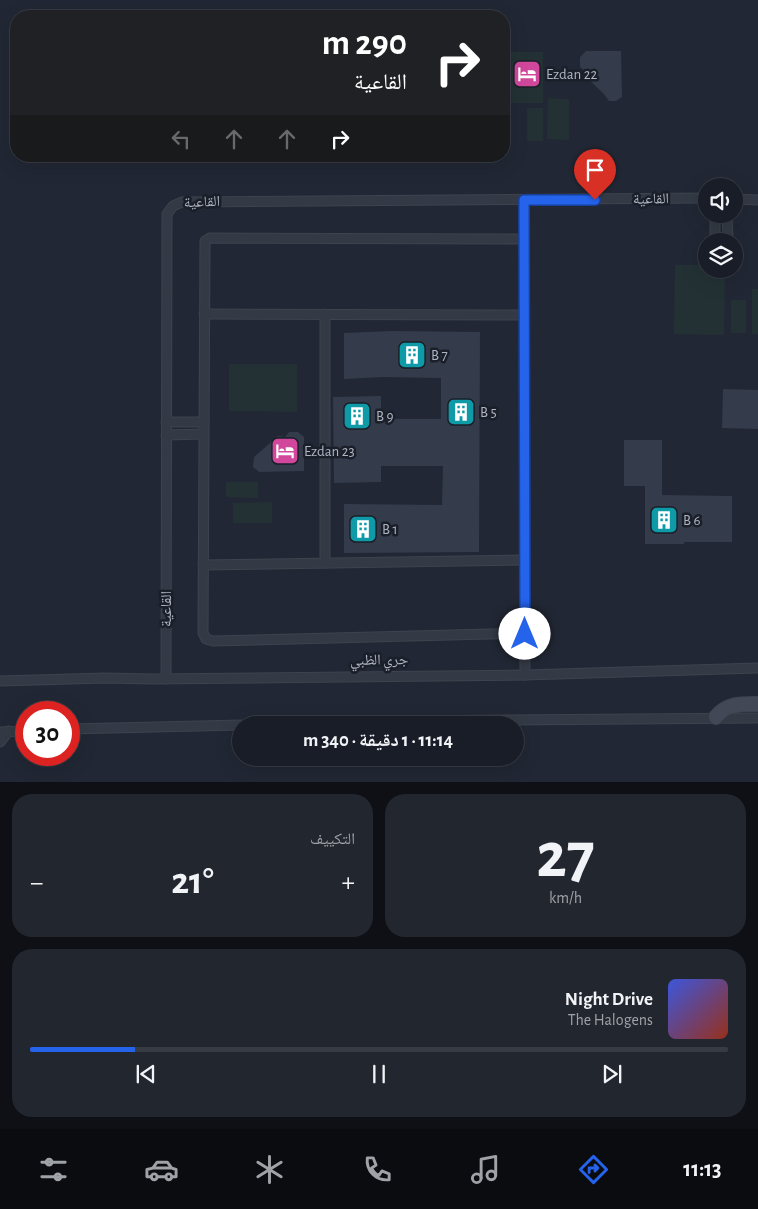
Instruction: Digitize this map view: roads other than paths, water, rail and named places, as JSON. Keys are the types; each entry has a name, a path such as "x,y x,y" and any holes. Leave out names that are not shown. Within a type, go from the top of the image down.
{"street":[{"name":"القاعية","path":"166,679 167,214 177,203 698,198"},
{"path":"743,199 758,200"},
{"path":"524,200 525,675"},
{"path":"524,239 210,238 204,244 203,633 206,639 210,641 525,634"},
{"path":"204,314 524,314"},
{"path":"325,314 325,563"},
{"path":"166,422 204,422"},
{"path":"166,435 204,434"},
{"path":"204,565 525,560"},
{"name":"جري الظبي","path":"0,680 525,675 758,668"},
{"path":"716,717 726,707 758,704"},
{"path":"524,720 758,718"},
{"path":"80,729 232,725"},
{"path":"0,742 4,731"}],"place":[{"name":"Ezdan 22","path":"527,74"},
{"name":"B 7","path":"412,355"},
{"name":"B 5","path":"461,412"},
{"name":"B 9","path":"357,416"},
{"name":"Ezdan 23","path":"285,451"},
{"name":"B 6","path":"664,520"},
{"name":"B 1","path":"363,529"}]}
